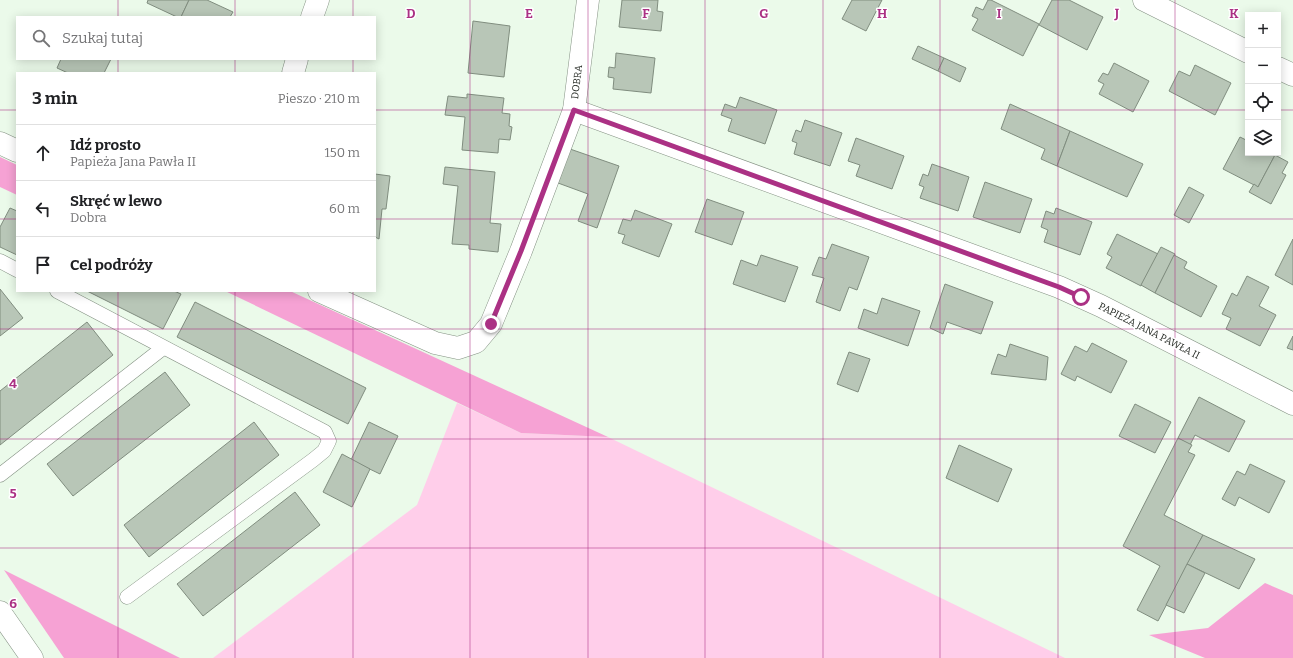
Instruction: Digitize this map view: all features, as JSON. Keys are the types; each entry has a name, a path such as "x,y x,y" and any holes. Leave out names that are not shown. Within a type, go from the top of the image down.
{"street":[{"path":"312,16 318,0"},
{"name":"DOBRA","path":"322,292 435,343 458,348 476,342 491,324 521,251 574,110 588,0"},
{"path":"1144,0 1245,50"},
{"path":"293,72 298,60"},
{"path":"1281,69 1293,75"},
{"name":"PAPIEŻA JANA PAWŁA II","path":"574,110 1059,287 1101,306 1293,404"},
{"path":"0,143 16,151"},
{"path":"0,612 32,658"}],"lane":[{"path":"0,261 16,269"},
{"path":"59,292 325,432 330,441 324,451 313,460 127,597"},
{"path":"0,475 163,348"}],"shaded area":[{"path":"0,157 16,165 16,195 0,187"},
{"path":"227,292 292,292 608,437 521,433"},
{"path":"457,403 521,433 608,437 1065,658 213,658 417,505"},
{"path":"4,570 180,658 64,658"},
{"path":"1265,583 1293,595 1293,658 1205,658 1149,635 1208,628"}],"building":[{"path":"148,0 189,0 181,16 175,16 147,3"},
{"path":"189,0 207,0 233,12 231,16 181,16"},
{"path":"622,0 658,0 657,11 663,12 661,31 619,27"},
{"path":"852,0 882,0 866,31 842,19"},
{"path":"988,0 991,0 1039,24 1023,56 972,30 978,19 972,16 976,7 983,10"},
{"path":"1052,0 1069,0 1103,17 1087,50 1039,25"},
{"path":"473,21 510,26 504,77 468,73"},
{"path":"918,46 944,58 938,71 912,59"},
{"path":"616,53 655,58 651,93 613,89 614,78 608,77 609,67 615,68"},
{"path":"944,58 966,68 960,82 938,71"},
{"path":"61,60 110,60 104,72 66,72 57,68"},
{"path":"1114,63 1149,81 1133,112 1099,94 1104,84 1098,81 1103,73 1108,75"},
{"path":"1195,65 1231,83 1215,115 1169,91 1179,71 1190,76"},
{"path":"467,94 504,98 502,113 510,114 509,126 512,127 510,140 499,139 498,153 462,150 465,117 445,115 448,96 467,98"},
{"path":"740,97 777,110 765,144 728,131 732,119 721,115 725,104 736,108"},
{"path":"1010,104 1070,131 1057,166 1041,159 1045,149 1001,129"},
{"path":"805,120 842,133 830,166 794,154 797,143 792,141 796,130 801,132"},
{"path":"1070,131 1143,164 1127,197 1057,166"},
{"path":"1240,137 1245,140 1245,156 1274,156 1258,187 1223,169"},
{"path":"856,138 904,156 892,189 856,176 860,165 848,161"},
{"path":"570,149 619,166 597,228 578,221 588,194 558,183"},
{"path":"1274,156 1288,162 1282,173 1286,175 1271,204 1249,192 1254,184 1258,187"},
{"path":"932,164 969,177 958,211 920,198 924,187 919,185 923,174 928,176"},
{"path":"445,167 495,172 490,223 501,224 498,252 469,249 469,245 452,244 458,186 443,184"},
{"path":"376,174 390,176 386,209 382,209 379,239 376,238"},
{"path":"985,182 1032,199 1020,233 973,217"},
{"path":"1189,187 1204,195 1189,223 1174,215"},
{"path":"707,199 744,212 732,245 695,232"},
{"path":"10,208 16,211 16,255 0,247 0,227"},
{"path":"1056,208 1092,222 1080,255 1044,242 1048,230 1041,227 1046,211 1054,214"},
{"path":"635,210 672,224 659,257 622,243 625,235 618,233 623,219 631,221"},
{"path":"1117,234 1158,254 1141,286 1106,268 1112,257 1107,254"},
{"path":"1293,239 1293,285 1275,275"},
{"path":"832,244 869,257 857,290 849,287 840,311 816,302 824,278 812,275 819,257 826,259"},
{"path":"1161,247 1175,254 1155,293 1141,285"},
{"path":"761,255 798,267 785,302 733,284 741,260 757,266"},
{"path":"1174,255 1187,262 1184,268 1217,286 1201,317 1155,293"},
{"path":"1247,276 1269,287 1259,306 1276,315 1260,346 1226,329 1231,318 1222,314 1232,293 1237,296"},
{"path":"945,284 993,302 981,334 947,322 943,334 930,328"},
{"path":"0,289 23,318 0,336"},
{"path":"89,292 176,292 181,294 163,329"},
{"path":"882,298 920,311 908,346 858,328 864,309 877,314"},
{"path":"195,302 366,388 348,424 177,337"},
{"path":"87,322 113,355 0,445 0,391"},
{"path":"1293,336 1293,350 1287,348"},
{"path":"1092,343 1127,361 1111,393 1077,376 1075,381 1061,374 1075,346 1087,352"},
{"path":"1010,344 1048,357 1046,380 991,374 998,354 1006,357"},
{"path":"849,352 870,359 858,392 837,384"},
{"path":"165,372 190,405 73,496 47,464"},
{"path":"1199,397 1245,421 1229,452 1195,435 1190,445 1178,438"},
{"path":"1135,404 1171,422 1155,453 1119,436"},
{"path":"254,422 279,455 149,557 124,525"},
{"path":"369,422 398,436 380,474 351,460"},
{"path":"1178,438 1192,445 1188,452 1195,455 1164,515 1203,535 1158,621 1137,610 1160,566 1123,546"},
{"path":"959,445 1012,469 998,502 946,478"},
{"path":"342,454 370,469 352,507 323,492"},
{"path":"1250,464 1285,481 1269,513 1239,497 1235,506 1222,499 1237,471 1245,475"},
{"path":"295,492 320,525 203,616 177,584"},
{"path":"1203,535 1255,559 1239,589 1187,564"},
{"path":"1187,564 1205,573 1184,613 1166,605"}],"route":[{"path":"491,324 521,251 574,110 1059,287 1081,297"}]}
